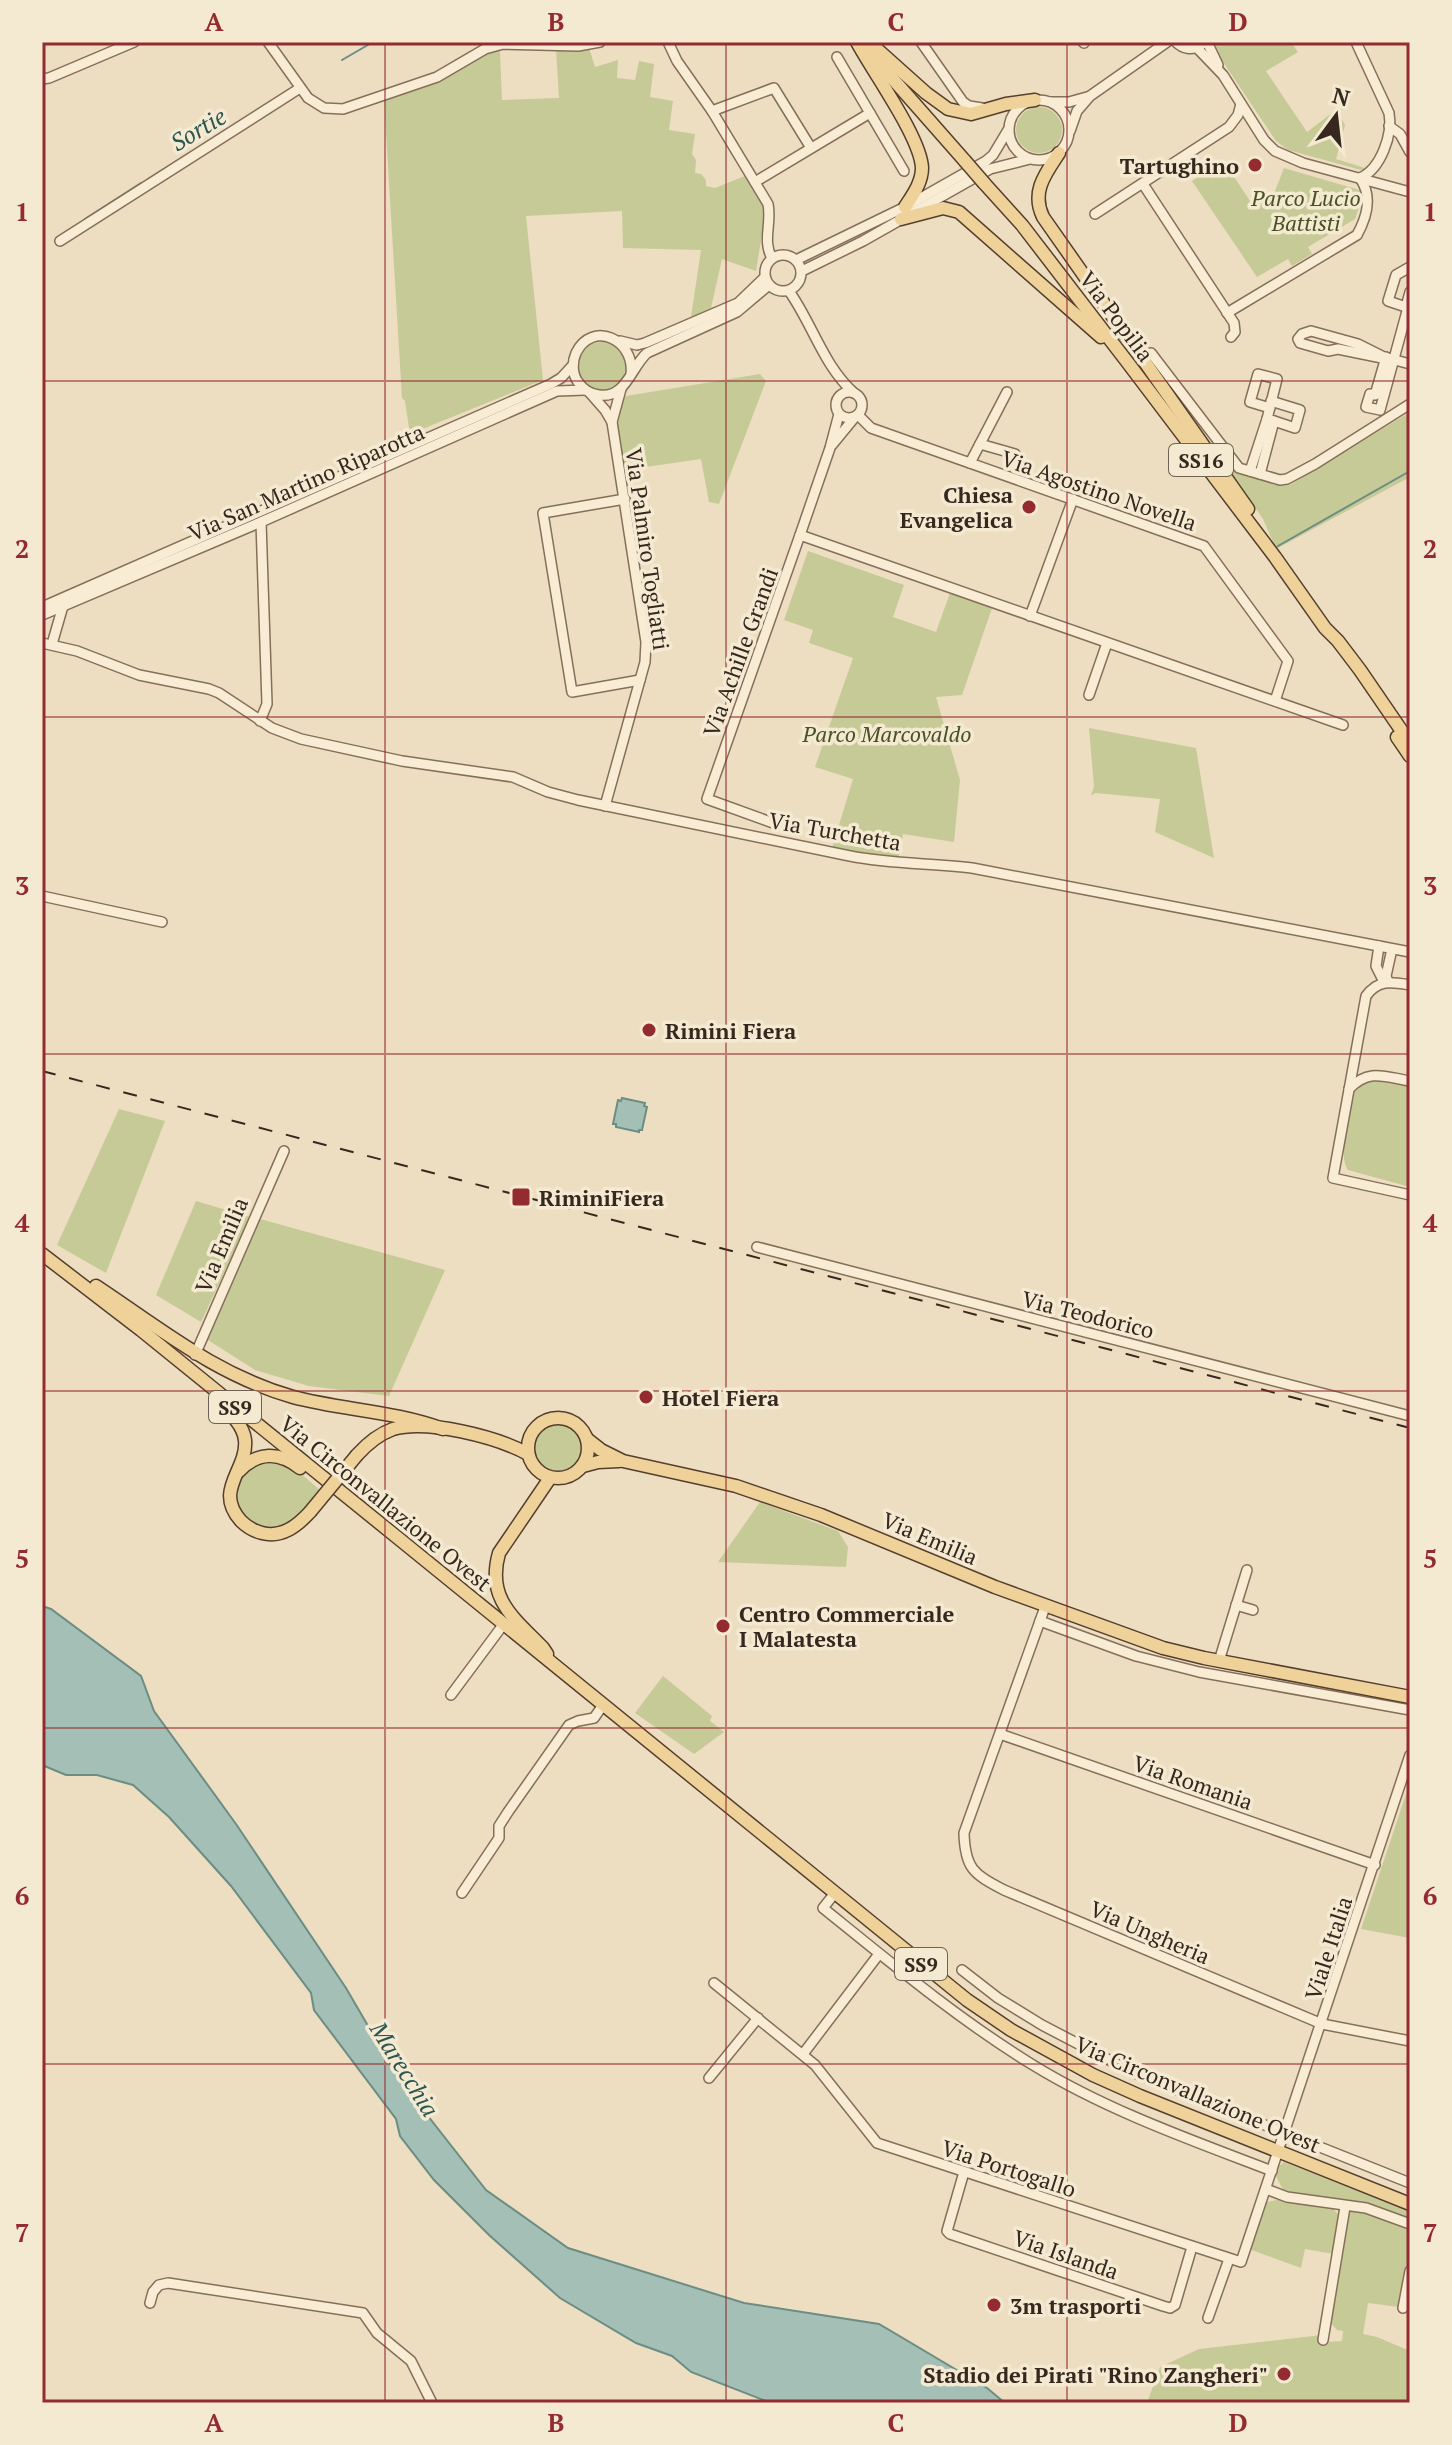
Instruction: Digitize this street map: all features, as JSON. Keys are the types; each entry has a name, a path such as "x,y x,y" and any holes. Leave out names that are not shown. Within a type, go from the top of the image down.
{"main road":[{"name":"Via Popilia","path":"859,42 1022,225 1275,557 1325,628 1360,670 1410,743"},
{"path":"859,42 919,152 922,170 918,187 903,213"},
{"path":"869,42 939,105 963,113 1041,101"},
{"path":"1059,153 1040,184 1038,202 1043,217 1250,512 1275,557"},
{"path":"903,213 943,208 959,212 1128,363"},
{"name":"Via Popilia","path":"1325,628 1333,646 1410,756"},
{"name":"SS9","path":"42,1254 55,1265"},
{"path":"55,1265 97,1287 195,1355 228,1372 293,1397 401,1417 443,1429"},
{"name":"Via Circonvallazione Ovest","path":"55,1265 141,1330 930,1971 1011,2030 1093,2075 1140,2096 1410,2204"},
{"path":"141,1330 161,1354 233,1415 242,1429 245,1442 243,1455 230,1494 237,1516 258,1533 271,1535 285,1532 299,1523 367,1444 392,1429 413,1425 489,1438 510,1438 534,1429"},
{"path":"560,1418 575,1423 587,1439 587,1458 583,1466 568,1477 550,1478 534,1467 528,1454 530,1436 542,1422 560,1418"},
{"path":"489,1438 528,1454"},
{"name":"Via Emilia","path":"587,1439 623,1461 736,1486 821,1515 1045,1607 1190,1655 1368,1696 1394,1694 1410,1697"},
{"path":"234,1477 259,1456 283,1457 374,1529 398,1538"},
{"name":"Via Emilia","path":"583,1466 623,1461"},
{"path":"550,1478 499,1553 495,1580 505,1609 543,1648 552,1664"},
{"name":"Via Emilia","path":"1394,1694 1410,1707"}],"street":[{"path":"42,79 134,42"},
{"path":"268,42 308,98 324,108 343,109 437,77 485,49 503,44 578,46 600,42"},
{"path":"668,42 768,204 770,214 766,248 772,258"},
{"path":"921,42 963,102 975,108 993,108"},
{"path":"1356,42 1389,113 1389,126 1380,160 1383,180 1389,186"},
{"path":"796,260 903,213 990,169 1030,159 1050,158 1059,153 1077,111 1090,96 1174,43 1186,49 1203,44"},
{"path":"1203,44 1210,61 1223,75"},
{"path":"1203,44 1269,145 1288,158 1409,192"},
{"path":"837,57 904,171"},
{"path":"60,241 300,88"},
{"path":"712,111 774,88 811,148"},
{"path":"802,271 986,161 1008,130 1016,110 1041,101 1069,102 1090,96"},
{"path":"1041,101 1064,114 1069,134"},
{"path":"1231,125 1241,104"},
{"path":"755,182 870,113"},
{"path":"1095,214 1231,125 1254,123"},
{"path":"1389,126 1400,134 1410,152"},
{"path":"1008,130 1014,148 1030,159"},
{"path":"1360,178 1374,170 1380,160"},
{"path":"1360,178 1368,192 1368,204"},
{"path":"1143,184 1236,328 1231,337"},
{"path":"1227,313 1357,235 1374,194 1389,186"},
{"path":"784,255 796,260 802,271 799,283 789,291 778,291 767,281 766,267 772,258 784,255"},
{"path":"1406,307 1388,301 1396,275 1410,267"},
{"path":"612,422 605,410 578,383 573,365 578,348 602,336 637,345 645,343 738,303 767,281"},
{"path":"587,391 605,395 621,389 638,360 647,353 737,312 767,281"},
{"name":"Via Achille Grandi","path":"799,283 802,309"},
{"name":"Via Achille Grandi","path":"789,291 802,309 833,372 854,393"},
{"path":"1388,358 1380,410 1366,407 1370,394 1375,395 1388,358 1407,311 1410,292"},
{"path":"1388,358 1338,349 1331,351 1300,343 1298,339 1311,331 1410,364"},
{"path":"1331,351 1335,338"},
{"path":"619,341 630,356 631,374"},
{"path":"1151,353 1239,468 1280,480 1287,479 1410,404"},
{"name":"Via San Martino Riparotta","path":"42,607 551,384 573,365"},
{"name":"Via Achille Grandi","path":"776,824 707,799 830,448 839,414 835,407 833,372"},
{"name":"Via Palmiro Togliatti","path":"605,806 645,662 646,642 612,422 621,389"},
{"name":"Via San Martino Riparotta","path":"42,615 557,391 587,391"},
{"path":"836,400 846,392 854,393 862,405 856,416 848,419 839,414"},
{"path":"970,463 1007,392"},
{"path":"1255,472 1271,420 1271,404 1300,410 1295,428 1271,420"},
{"name":"Via Achille Grandi","path":"830,448 856,416"},
{"name":"Via Agostino Novella","path":"856,416 871,428 1204,546 1288,661 1275,701"},
{"path":"980,444 1015,454"},
{"path":"625,499 543,513 572,692 640,680"},
{"path":"1030,616 1073,499"},
{"path":"260,721 267,704 261,522"},
{"path":"800,535 1343,725"},
{"name":"Via Turchetta","path":"63,606 47,644 139,675 209,689 260,721 301,739 402,761 513,777 548,792 605,806 881,862 972,868 1410,952"},
{"path":"1089,695 1107,643"},
{"path":"42,896 162,922"},
{"path":"1379,946 1376,966 1386,982"},
{"path":"1386,982 1392,949"},
{"path":"1410,985 1386,982 1375,986 1366,996 1333,1178 1410,1195"},
{"path":"1349,1089 1369,1075 1410,1081"},
{"name":"Via Emilia","path":"195,1355 284,1151"},
{"name":"Via Teodorico","path":"757,1247 1410,1416"},
{"path":"815,1262 818,1248"},
{"path":"1219,1661 1247,1570"},
{"path":"1236,1605 1253,1610"},
{"path":"1000,1734 1045,1607"},
{"path":"1040,1621 1136,1656 1187,1669 1368,1696 1410,1707"},
{"path":"451,1695 503,1625"},
{"path":"1187,1669 1190,1655"},
{"path":"462,1893 499,1838 499,1826 569,1725 594,1718 603,1705"},
{"name":"Via Romania","path":"1000,1734 1375,1865"},
{"name":"Via Ungheria","path":"1000,1734 964,1833 968,1865 981,1878 1322,2024 1410,2041"},
{"name":"Viale Italia","path":"1241,2262 1410,1755"},
{"path":"835,1893 823,1908 975,2028 1035,2067 1085,2093 1272,2171"},
{"path":"803,2054 879,1954"},
{"path":"962,1970 998,1998 1042,2025 1132,2072 1410,2183"},
{"path":"919,1985 930,1971"},
{"name":"Via Portogallo","path":"714,1983 815,2065 877,2143 1241,2262"},
{"path":"709,2078 758,2018"},
{"path":"1085,2093 1093,2075"},
{"name":"Via Islanda","path":"964,2172 947,2231 950,2234 1163,2306 1170,2308 1175,2305 1192,2247"},
{"path":"1266,2189 1287,2197 1366,2208 1410,2224"},
{"path":"1323,2340 1345,2207"},
{"path":"1208,2318 1229,2259"},
{"path":"1403,2308 1410,2271"},
{"path":"150,2303 159,2285 168,2283 363,2313 377,2333 411,2361 432,2403"}],"green space":[{"path":"1216,42 1240,42 1242,45 1247,42 1291,42 1298,52 1266,71 1307,132 1336,110 1345,125 1336,159 1368,169 1361,170 1288,150 1276,141 1215,50"},
{"path":"589,48 595,67 618,60 617,78 635,80 639,61 654,64 650,97 673,101 669,130 695,134 692,154 696,160 695,173 701,174 706,186 715,188 745,176 763,206 765,216 756,271 722,259 711,308 691,317 701,250 623,248 622,211 526,216 543,380 415,432 409,428 402,398 384,100 444,78 487,53 500,51 502,100 559,98 556,49"},
{"path":"1039,107 1055,114 1062,130 1055,146 1039,153 1023,146 1016,130 1023,114"},
{"name":"Parco Lucio Battisti","path":"1223,160 1250,201 1275,198 1284,168 1363,191 1355,219 1308,247 1312,254 1292,266 1288,259 1257,277 1192,181"},
{"path":"602,342 619,349 626,366 619,383 602,390 585,383 578,366 585,349"},
{"path":"760,374 766,381 719,504 709,502 701,459 625,470 618,422 621,404 626,396"},
{"path":"1410,412 1410,477 1276,549 1263,519 1229,469 1281,486 1290,485"},
{"name":"Parco Marcovaldo","path":"808,551 904,585 893,617 936,632 950,593 992,608 962,695 936,697 960,780 954,842 903,834 898,860 832,848 853,779 815,767 853,658 809,643 813,630 784,620"},
{"path":"1089,728 1196,748 1214,858 1155,832 1160,799 1095,793 1091,796 1094,786"},
{"path":"1371,1080 1410,1087 1410,1187 1348,1170 1345,1163 1344,1144 1354,1094 1357,1088"},
{"path":"119,1109 165,1121 106,1273 57,1245"},
{"path":"196,1201 250,1217 201,1322 156,1295"},
{"path":"260,1219 445,1270 389,1396 309,1386 255,1370 208,1340"},
{"path":"558,1423 576,1430 583,1448 576,1466 558,1473 540,1466 533,1448 540,1430"},
{"path":"259,1461 287,1462 320,1490 300,1514 285,1525 262,1528 245,1518 239,1510 236,1500 240,1477"},
{"path":"760,1502 838,1531 848,1547 846,1567 718,1562"},
{"path":"663,1676 712,1716 710,1721 724,1732 694,1754 635,1713"},
{"path":"1407,1791 1410,1792 1410,1938 1361,1929"},
{"path":"1284,2162 1410,2212 1410,2220 1370,2205 1284,2192 1276,2176 1278,2167"},
{"path":"1281,2199 1333,2208 1340,2217 1334,2254 1305,2249 1301,2268 1249,2249 1263,2203"},
{"name":"Stadio dei Pirati \"Rino Zangheri\"","path":"1351,2210 1364,2211 1410,2227 1410,2251 1399,2307 1368,2303 1363,2334 1410,2351 1410,2403 1147,2403 1160,2367 1199,2349 1322,2335 1326,2342 1342,2341 1343,2331 1337,2330 1330,2322"}],"water":[{"path":"622,1098 645,1103 647,1107 639,1132 613,1124 618,1100"},
{"name":"Marecchia","path":"42,1606 51,1609 141,1676 154,1711 236,1824 346,1988 399,2079 486,2190 568,2248 744,2303 879,2324 987,2388 1005,2403 771,2403 691,2372 672,2356 636,2343 560,2298 489,2235 434,2180 400,2136 396,2119 314,2010 311,1993 231,1886 169,1817 133,1785 97,1775 66,1775 42,1765"}],"waterway":[{"name":"Sortie","path":"342,60 373,42"},
{"name":"Sortie","path":"148,179 191,152"},
{"name":"Sortie","path":"85,219 141,183"},
{"path":"1278,546 1410,471"}],"railway":[{"path":"42,1071 1410,1428"}],"place":[{"name":"Tartughino","path":"1255,165"},
{"name":"Chiesa Evangelica","path":"1029,507"},
{"name":"Rimini Fiera","path":"649,1030"},
{"name":"RiminiFiera","path":"521,1197"},
{"name":"Hotel Fiera","path":"646,1397"},
{"name":"Centro Commerciale I Malatesta","path":"723,1626"},
{"name":"3m trasporti","path":"994,2305"},
{"name":"Stadio dei Pirati \"Rino Zangheri\"","path":"1284,2374"}]}
